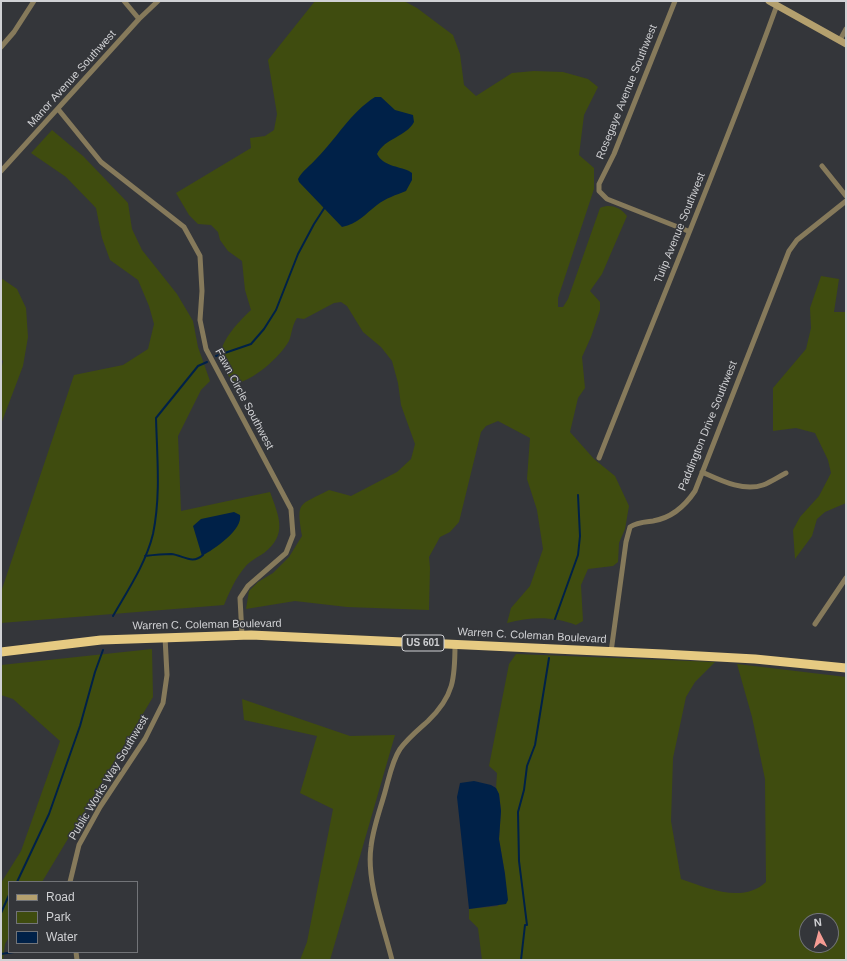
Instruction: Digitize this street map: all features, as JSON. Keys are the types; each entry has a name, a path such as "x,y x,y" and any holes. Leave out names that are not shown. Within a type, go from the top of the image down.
{"highway":[{"name":"Warren C. Coleman Boulevard","path":"1,652 101,640 242,635 755,659 846,668"}],"main road":[{"path":"769,1 843,42"}],"street":[{"path":"1,47 14,32 34,1"},
{"path":"124,1 139,19"},
{"name":"Manor Avenue Southwest","path":"1,171 139,19 158,1"},
{"name":"Rosegaye Avenue Southwest","path":"675,1 614,154 600,184 599,191 607,199 688,231"},
{"name":"Tulip Avenue Southwest","path":"599,458 688,231 722,153 777,5"},
{"path":"843,42 846,29"},
{"name":"Fawn Circle Southwest","path":"58,109 101,162 184,227 200,256 202,291 200,320 206,349 290,509 293,536 286,553 248,586 240,598 242,635"},
{"path":"822,166 846,196"},
{"name":"Paddington Drive Southwest","path":"611,652 626,542 630,527 639,522 654,521 673,513 690,499 695,491 789,251 797,240 846,201"},
{"path":"702,472 721,480 751,487 762,485 786,473"},
{"path":"815,624 846,578"},
{"name":"Public Works Way Southwest","path":"70,881 80,845 100,807 145,739 163,704 167,675 165,637"},
{"path":"392,960 374,890 370,848 376,822 396,756 410,737 438,711 452,686 454,679 455,644"}],"green space":[{"path":"315,1 404,1 417,8 453,35 460,54 464,85 476,96 512,73 534,71 563,72 588,79 598,87 584,115 579,155 594,168 594,189 558,298 558,307 563,307 568,299 600,208 612,206 619,209 627,216 602,274 590,291 600,302 600,310 591,337 582,357 585,388 578,398 570,432 594,459 615,476 629,506 625,529 619,543 618,562 613,566 588,569 581,585 583,621 576,625 558,620 542,618 507,623 511,608 530,586 543,549 537,510 527,479 530,438 498,421 486,426 481,432 459,522 450,532 440,537 429,557 429,610 347,607 295,601 246,609 249,591 258,582 273,573 289,557 302,536 299,516 302,506 306,502 329,490 351,496 397,472 411,459 415,444 401,405 398,383 392,361 381,347 363,332 347,306 341,302 334,303 304,319 297,318 289,341 273,361 249,378 234,384 223,368 220,355 225,341 241,320 251,310 245,290 242,261 228,251 220,240 218,232 211,225 198,224 189,215 176,193 251,148 250,138 265,136 274,130 277,114 268,60"},
{"path":"52,130 83,156 128,203 132,229 142,250 177,294 193,321 198,347 210,381 201,390 178,436 181,511 270,492 278,517 279,532 272,546 252,561 241,572 224,605 1,623 1,592 74,375 123,365 148,349 154,324 149,306 138,280 110,260 102,238 96,208 66,177 31,153"},
{"path":"821,276 839,279 834,312 846,312 846,503 825,512 817,519 812,536 795,559 793,530 800,517 819,496 831,473 828,460 815,433 796,428 773,431 773,388 806,349 811,328 810,308"},
{"path":"1,278 17,289 26,308 28,337 23,366 1,424 1,370 3,361 1,359"},
{"path":"152,649 153,697 43,881 8,881 8,939 5,944 3,960 1,960 1,883 21,851 60,741 13,699 1,695 1,665"},
{"path":"516,654 715,662 695,682 686,697 673,758 671,821 681,879 713,890 736,893 747,892 757,889 766,882 765,779 752,717 737,664 846,677 846,960 482,960 478,928 469,919 469,909 498,906 505,874 499,839 501,811 499,794 496,788 497,773 489,766 509,664"},
{"path":"242,699 350,736 395,735 330,960 300,960 307,942 333,809 300,793 317,736 244,720"}],"water":[{"path":"375,97 381,97 395,110 413,115 414,122 410,127 385,144 377,154 383,161 412,173 412,180 406,191 384,200 353,224 342,227 299,182 298,179 358,110"},
{"path":"234,512 240,515 240,521 237,527 227,538 202,556 193,526 201,519"},
{"path":"474,781 491,785 496,788 499,794 501,811 499,839 508,900 506,904 469,909 457,797 460,783"}],"waterway":[{"path":"216,356 251,344 264,329 276,310 298,254 325,207"},
{"path":"113,616 141,566 153,534 158,490 156,418 198,366 207,362"},
{"path":"555,619 578,555 580,536 578,495"},
{"path":"145,556 171,554 187,559 195,559 203,555"},
{"path":"17,881 49,814 80,726 95,672 103,650"},
{"path":"521,960 525,925 527,925 519,861 518,812 524,790 527,766 535,745 549,658"},
{"path":"1,913 8,897"},
{"path":"1,954 8,953"}]}
